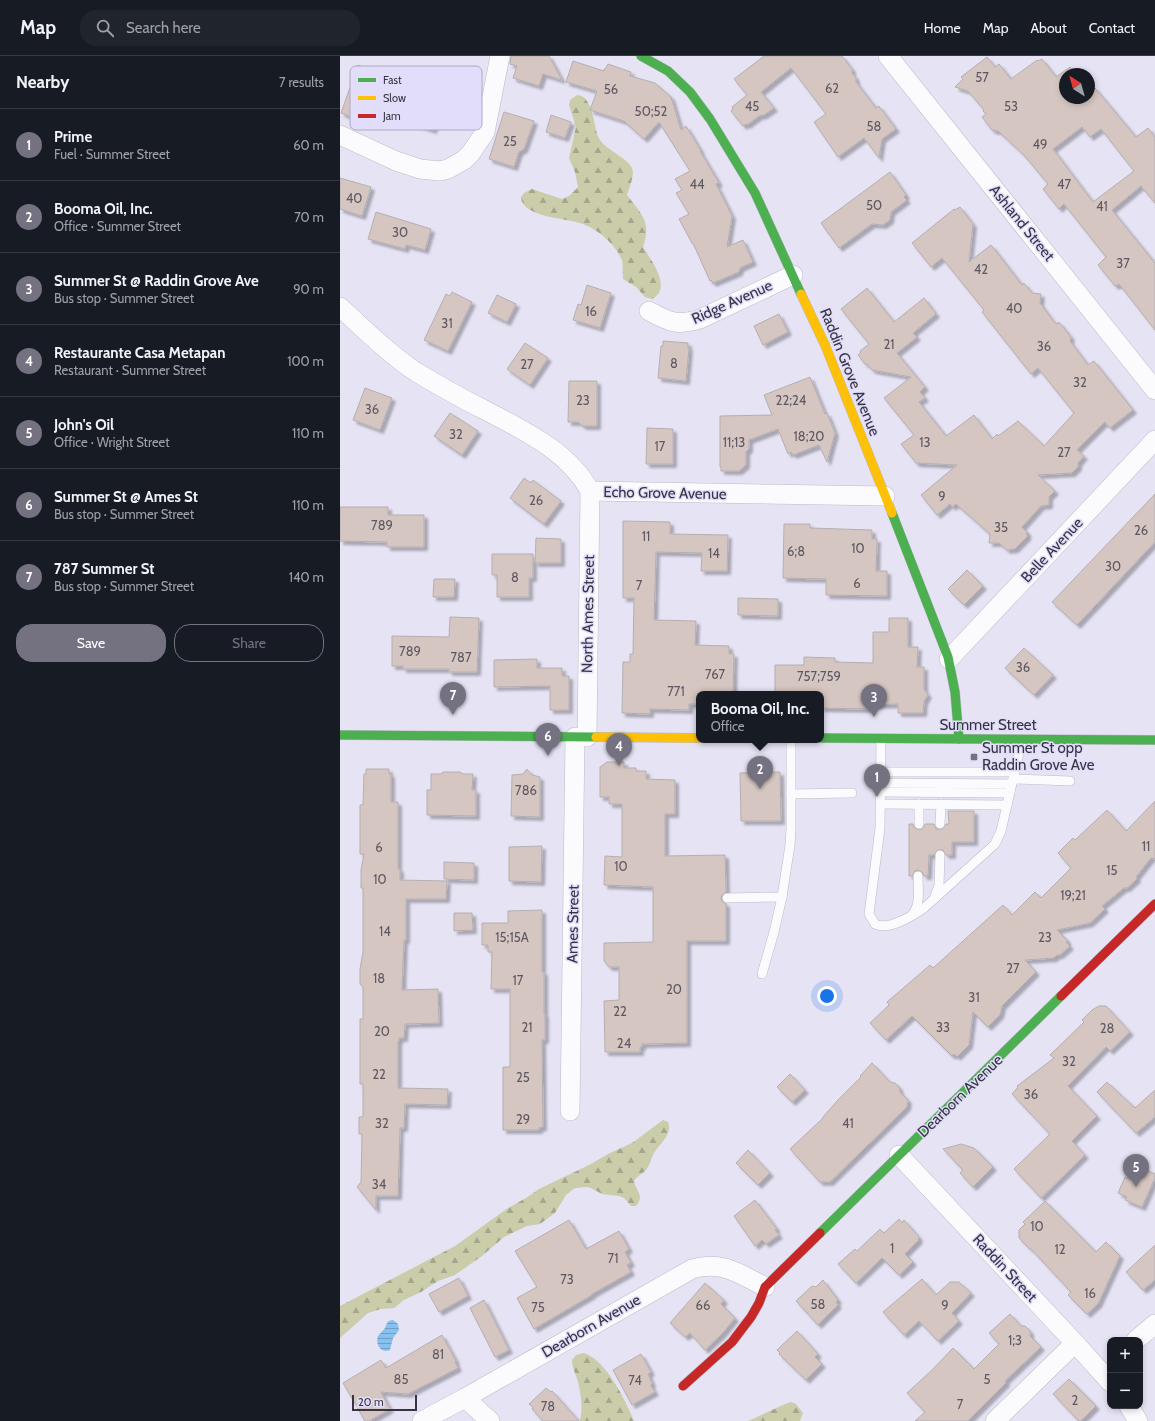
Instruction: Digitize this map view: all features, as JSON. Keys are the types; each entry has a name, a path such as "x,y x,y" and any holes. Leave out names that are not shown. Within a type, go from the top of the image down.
{"street":[{"path":"340,135 396,161 420,169 440,171 448,169 464,160 482,138 487,125 500,56"},
{"name":"Raddin Grove Avenue","path":"641,56 673,74 690,92 704,110 755,192 825,345 949,659 959,739"},
{"name":"Ashland Street","path":"888,56 1155,390"},
{"name":"Ridge Avenue","path":"649,310 666,320 686,323 793,275"},
{"name":"Echo Grove Avenue","path":"340,306 386,350 417,372 512,424 558,454 577,472 590,491 885,496"},
{"name":"Belle Avenue","path":"949,659 1155,440"},
{"name":"North Ames Street","path":"581,737 590,491"},
{"path":"340,735 696,738"},
{"name":"Ames Street","path":"570,1111 575,787 581,737"},
{"name":"Summer Street","path":"824,738 1155,740"},
{"name":"Dearborn Avenue","path":"683,1386 743,1331 758,1306 765,1287 1155,904"},
{"name":"Raddin Street","path":"899,1155 1075,1343 1107,1371"},
{"name":"Dearborn Avenue","path":"422,1421 692,1269 708,1266 719,1266 731,1270 765,1287"},
{"path":"1140,1337 1155,1324"},
{"path":"995,1421 1075,1343"},
{"path":"465,1398 490,1421"},
{"path":"1131,1409 1138,1421"}],"lane":[{"path":"881,739 878,852 869,914 875,924 884,927 890,926 910,916 928,904 995,844 1001,831 1022,740"},
{"path":"762,974 782,897 791,829 791,743"},
{"path":"881,772 1012,782"},
{"path":"880,788 1070,780"},
{"path":"791,794 852,793"},
{"path":"880,804 1007,805"},
{"path":"919,804 919,824"},
{"path":"940,804 940,824"},
{"path":"928,904 938,890 940,882 940,855"},
{"path":"910,916 917,907 918,876"},
{"path":"727,898 782,897"}],"green space":[{"path":"577,95 583,97 587,101 593,114 600,140 626,161 632,168 632,178 627,195 644,218 646,231 643,247 655,266 660,281 661,288 658,294 652,299 645,297 636,287 623,279 623,265 618,252 610,242 599,233 583,224 537,213 523,204 521,197 524,193 532,189 562,199 569,196 578,187 575,172 569,158 576,127 569,105 570,100"},
{"path":"663,1120 668,1122 669,1130 654,1153 649,1166 634,1181 640,1196 639,1202 636,1206 631,1206 624,1198 619,1196 602,1194 586,1187 575,1188 566,1195 555,1213 540,1224 527,1226 504,1237 482,1256 455,1275 438,1281 421,1292 404,1300 394,1308 381,1309 368,1313 340,1338 340,1306 455,1246 508,1208 539,1189 632,1143"},
{"path":"584,1353 592,1357 607,1372 626,1403 634,1421 580,1421 581,1396 572,1360 576,1355"},
{"path":"791,1402 796,1404 803,1413 800,1421 748,1421 780,1406"}],"water":[{"path":"393,1320 398,1324 399,1330 393,1338 390,1350 384,1351 378,1345 377,1339 388,1321"}],"building":[{"path":"511,56 549,56 562,80 543,74 539,86 513,78 517,66 510,64"},
{"path":"764,56 842,56 852,69 856,82 876,108 879,106 896,129 882,139 879,158 864,138 838,157 814,122 826,114 791,68 761,92 774,108 743,126 731,111 733,109 732,107 747,95 734,79"},
{"path":"987,57 995,67 999,64 1011,79 1037,60 1042,59 1056,77 1059,75 1059,104 1095,104 1095,88 1136,137 1148,128 1155,137 1155,203 1141,186 1112,210 1155,263 1155,330 1119,284 1115,286 1098,265 1106,257 1064,204 1059,209 1043,189 1048,184 1023,154 998,131 992,130 982,117 986,114 983,111 984,110 968,91 955,87 963,79 961,77","holes":["1082,127 1090,137 1101,129 1134,171 1093,202 1053,149"]},
{"path":"573,61 604,71 608,64 631,72 630,76 655,83 671,97 681,130 686,126 701,151 719,183 716,184 732,216 727,247 743,240 753,262 740,268 739,272 713,283 711,280 710,281 693,243 679,219 689,214 676,193 682,190 675,179 690,171 659,122 644,139 624,121 590,110 597,91 566,82"},
{"path":"350,88 350,116 341,113"},
{"path":"504,112 534,121 524,149 519,152 514,167 489,159"},
{"path":"551,115 571,122 565,138 546,132"},
{"path":"890,172 906,195 904,197 907,200 891,212 890,220 883,225 872,224 839,248 821,223"},
{"path":"340,178 371,187 362,216 340,209"},
{"path":"960,207 973,224 969,262 991,245 1022,285 1024,283 1032,293 1041,294 1040,303 1054,322 1057,324 1059,322 1071,337 1070,341 1088,365 1094,361 1133,410 1110,428 1105,422 1077,450 1084,456 1078,463 1078,467 1072,473 1038,475 1055,491 1049,497 1049,505 1041,506 1022,527 1028,533 1026,534 1028,536 1015,549 1007,550 999,543 989,543 990,534 956,504 952,507 950,504 937,515 921,495 957,465 916,463 901,444 914,435 884,398 911,377 872,370 867,364 865,364 858,355 861,352 860,351 869,344 841,309 867,288 894,322 924,298 936,314 913,333 917,337 897,353 925,387 920,392 925,398 919,402 946,436 974,415 992,439 997,434 998,436 1018,421 1044,446 1074,413 1038,368 1031,374 982,312 984,310 942,258 931,267 912,243 954,209 955,210"},
{"path":"376,212 431,229 425,250 406,245 405,249 368,239"},
{"path":"587,285 611,293 600,328 573,320 578,304 581,305"},
{"path":"452,292 472,302 448,351 424,340 446,294 450,296"},
{"path":"497,295 516,304 507,322 488,313"},
{"path":"779,314 788,332 763,345 754,326"},
{"path":"663,341 688,343 689,348 686,381 658,378 661,346 663,346"},
{"path":"525,343 548,358 530,385 507,369"},
{"path":"810,377 825,414 827,413 835,433 827,462 819,445 793,455 791,452 788,454 778,429 749,440 749,449 746,452 746,465 739,471 721,471 720,416 772,415 764,395"},
{"path":"569,381 597,381 597,426 583,426 578,422 568,422"},
{"path":"365,388 392,398 380,430 353,420"},
{"path":"450,413 478,431 462,455 434,436"},
{"path":"647,428 673,429 673,464 646,464"},
{"path":"524,478 531,483 533,480 561,501 544,524 510,498"},
{"path":"1155,494 1155,542 1077,625 1052,602"},
{"path":"340,507 388,507 388,515 424,515 424,547 387,547 387,542 340,541"},
{"path":"623,521 670,522 670,534 728,535 727,571 701,571 702,553 656,552 654,620 696,621 695,645 729,646 729,654 734,654 733,691 696,691 696,704 689,704 689,710 650,709 650,714 622,713 623,662 630,662 630,654 633,654 634,598 623,598"},
{"path":"784,524 810,524 810,528 872,530 872,539 877,539 876,571 887,571 887,596 826,595 826,579 783,578"},
{"path":"536,538 561,539 561,563 535,563"},
{"path":"492,554 533,554 533,578 529,578 529,597 497,597 497,575 492,575"},
{"path":"967,570 983,586 964,605 948,589"},
{"path":"434,579 455,579 454,597 433,597"},
{"path":"738,598 778,599 778,616 738,615"},
{"path":"450,617 479,618 477,672 449,672 449,669 403,669 403,666 392,666 392,636 449,637"},
{"path":"889,618 908,618 908,647 918,647 917,667 924,667 924,689 928,695 924,701 923,713 898,713 898,704 872,705 868,709 824,708 824,691 775,691 775,665 804,665 804,657 835,658 835,662 873,663 873,632 889,632"},
{"path":"1024,648 1053,675 1034,695 1005,668"},
{"path":"537,659 537,668 562,668 562,676 569,676 569,710 550,710 550,686 494,687 494,660"},
{"path":"607,762 624,762 624,768 636,768 636,771 646,771 646,779 675,780 675,814 665,814 665,856 725,855 726,892 721,898 726,904 726,941 687,941 687,1043 642,1044 642,1047 640,1047 640,1052 605,1052 604,1001 619,1000 619,967 609,967 604,961 604,943 653,942 653,887 604,885 605,856 622,857 622,804 609,804 609,797 600,797 600,767"},
{"path":"366,769 389,769 389,774 391,774 391,802 398,802 398,869 400,869 400,880 447,881 446,899 406,899 406,940 404,940 402,990 438,989 439,1023 405,1024 404,1038 399,1038 398,1041 398,1088 448,1089 447,1105 405,1104 404,1128 400,1128 398,1196 376,1196 376,1210 357,1187 361,1182 362,1134 359,1134 359,1117 363,1117 363,1084 360,1084 360,1019 363,1019 363,987 360,984 360,969 363,952 363,888 361,888 361,870 364,854 360,854 360,805 363,805 364,774 366,774"},
{"path":"527,769 532,775 540,777 540,817 511,816 512,775 523,774"},
{"path":"443,772 473,774 472,790 476,790 476,816 427,815 427,790 431,790 431,774 441,774"},
{"path":"780,772 781,821 741,821 740,773"},
{"path":"1155,801 1155,859 1151,858 1136,877 1137,879 1102,906 1105,909 1090,923 1057,930 1068,941 1066,942 1070,946 1060,955 1057,955 1054,958 1025,960 1036,972 1002,1006 1000,1015 988,1027 973,1012 969,1045 957,1057 954,1054 952,1056 912,1016 886,1040 870,1023 889,1005 887,1002 930,965 933,968 1003,905 1012,915 1035,892 1041,898 1071,868 1058,853 1073,838 1075,840 1107,810 1126,831"},
{"path":"948,811 974,811 974,842 952,842 952,855 946,855 943,850 938,850 934,855 929,855 928,876 924,876 923,873 918,870 915,871 912,876 909,876 909,824 913,824 914,827 919,830 922,829 925,824 934,824 936,829 942,829 946,824 949,824"},
{"path":"542,846 541,882 509,881 509,847"},
{"path":"444,862 474,863 474,880 444,879"},
{"path":"542,910 542,972 544,972 545,1014 545,1040 542,1040 543,1127 539,1128 539,1130 503,1130 503,1067 510,1067 510,989 491,989 492,952 488,952 488,945 482,945 482,923 508,923 508,911"},
{"path":"454,913 472,913 473,930 454,931"},
{"path":"1099,1006 1106,1006 1130,1032 1110,1051 1106,1047 1068,1086 1097,1116 1072,1141 1085,1155 1041,1198 1014,1169 1050,1134 1012,1094 1018,1087 1017,1086 1054,1058 1050,1055 1084,1022 1082,1020 1092,1010"},
{"path":"872,1063 890,1082 895,1083 899,1087 900,1092 908,1100 907,1107 830,1182 820,1182 790,1149 823,1118"},
{"path":"790,1074 805,1090 792,1102 777,1087"},
{"path":"1107,1082 1135,1108 1155,1090 1155,1117 1136,1133 1097,1092"},
{"path":"961,1144 974,1148 993,1167 973,1187 960,1173 963,1170 943,1149"},
{"path":"748,1150 770,1173 758,1185 736,1163"},
{"path":"1140,1167 1155,1174 1155,1178 1142,1207 1125,1200 1127,1197 1118,1193 1125,1177 1134,1181"},
{"path":"755,1200 777,1229 775,1230 779,1235 766,1244 762,1240 755,1246 734,1216"},
{"path":"1045,1201 1096,1252 1106,1242 1120,1256 1098,1304 1087,1314 1068,1295 1071,1292 1019,1238 1019,1230 1025,1224 1023,1222"},
{"path":"899,1219 902,1223 904,1220 919,1237 919,1240 905,1254 913,1262 899,1275 882,1258 856,1283 838,1264 855,1249 857,1251 880,1229 884,1233"},
{"path":"569,1220 586,1249 619,1231 629,1249 625,1252 631,1263 627,1265 631,1272 534,1329 517,1298 537,1287 515,1251"},
{"path":"1155,1245 1155,1280 1143,1290 1126,1272"},
{"path":"459,1278 468,1296 439,1312 429,1294"},
{"path":"922,1279 936,1295 950,1282 959,1282 971,1293 952,1313 959,1321 938,1341 919,1321 904,1335 883,1312"},
{"path":"823,1280 838,1300 836,1302 838,1305 818,1325 796,1301 812,1286 816,1287"},
{"path":"705,1283 724,1300 721,1304 735,1318 722,1334 705,1350 690,1333 685,1337 670,1323"},
{"path":"484,1300 509,1350 495,1357 470,1308"},
{"path":"1010,1314 1021,1326 1025,1326 1030,1331 1030,1336 1041,1347 1005,1381 1006,1383 968,1421 915,1421 925,1412 907,1393 953,1348 974,1369 999,1344 989,1333"},
{"path":"797,1331 818,1354 815,1357 822,1364 806,1380 779,1354 780,1353 777,1350"},
{"path":"442,1335 456,1361 455,1362 458,1368 408,1394 381,1392 390,1409 369,1421 365,1421 343,1383 381,1360 386,1368"},
{"path":"641,1354 651,1372 648,1374 652,1383 651,1386 655,1392 632,1405 613,1370"},
{"path":"1069,1379 1096,1406 1081,1421 1079,1421 1053,1394"},
{"path":"546,1388 551,1392 552,1391 579,1421 543,1421 532,1409 534,1408 529,1404"}],"traffic: fast":[{"path":"641,56 668,71 690,92 710,119 755,193 801,294"},
{"path":"892,513 948,657 955,692 959,739"},
{"path":"340,735 596,737"},
{"path":"824,738 1155,740"},
{"path":"820,1233 1061,996"}],"traffic: slow":[{"path":"801,294 825,345 892,513"},
{"path":"596,737 696,738"}],"traffic: jam":[{"path":"1061,996 1155,904"},
{"path":"683,1386 732,1342 751,1317 759,1303 765,1287 820,1233"}],"place":[{"name":"787 Summer St","path":"453,715"},
{"name":"Summer St @ Raddin Grove Ave","path":"874,717"},
{"name":"Summer St @ Ames St","path":"548,756"},
{"name":"Summer St opp Raddin Grove Ave","path":"974,757"},
{"name":"Restaurante Casa Metapan","path":"619,766"},
{"name":"Booma Oil, Inc.","path":"760,789"},
{"name":"Prime","path":"877,797"},
{"name":"John's Oil","path":"1136,1187"}]}
